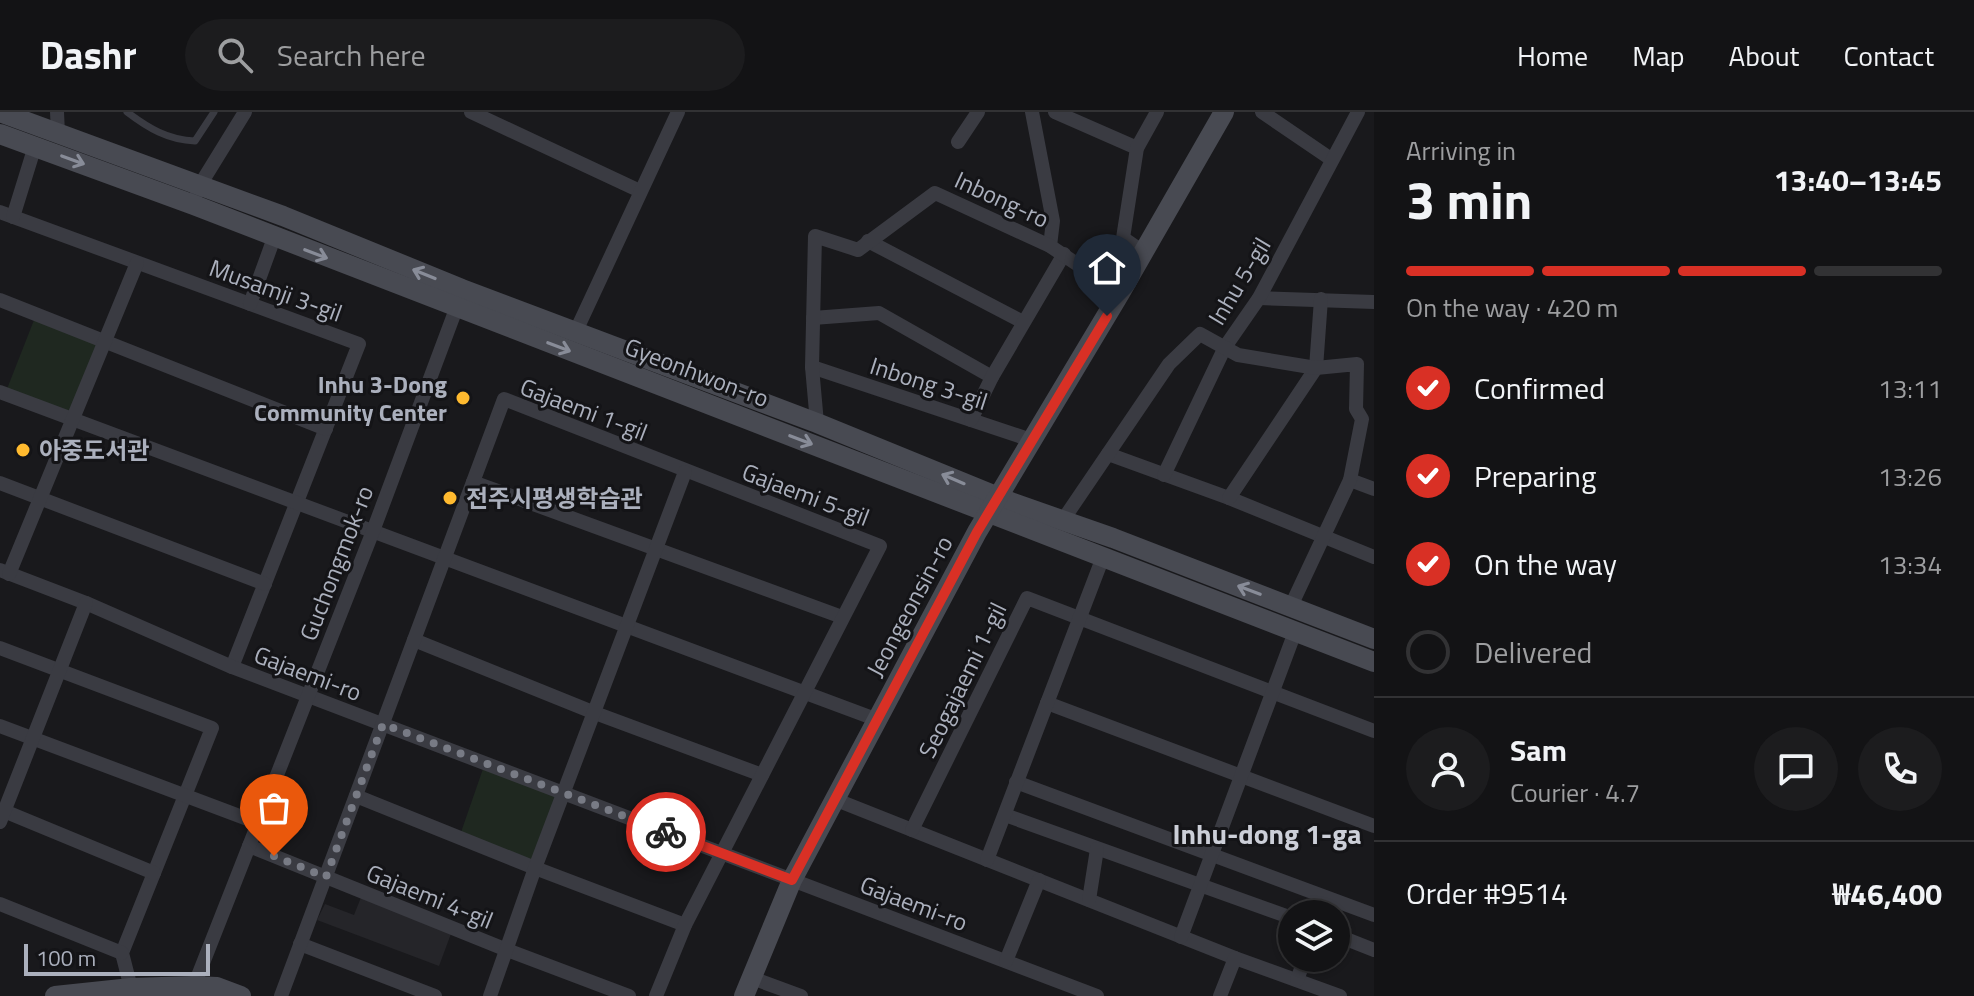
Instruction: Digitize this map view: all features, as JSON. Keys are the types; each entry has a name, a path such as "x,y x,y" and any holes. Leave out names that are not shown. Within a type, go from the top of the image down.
{"street":[{"name":"Gyeonhwon-ro","path":"0,112 58,122 200,185 283,216 460,298 993,505 1063,520 1374,639"},
{"path":"194,205 200,185 245,112"},
{"path":"471,112 640,191"},
{"path":"576,331 678,112"},
{"name":"Inbong-ro","path":"1032,112 1053,221 1050,246"},
{"path":"1055,112 1137,148"},
{"path":"1143,252 1123,238 1137,148 1157,112"},
{"name":"Jeongeonsin-ro","path":"748,987 792,880 993,505 1224,112"},
{"path":"1262,112 1331,159"},
{"name":"Inhu 5-gil","path":"1164,475 1225,347 1259,298 1358,112"},
{"path":"958,142 980,113"},
{"name":"Gyeonhwon-ro","path":"0,134 194,205 274,238 460,298 576,331 817,423 1103,557 1374,662"},
{"path":"6,214 35,146"},
{"name":"Inbong-ro","path":"868,241 935,193 1050,246 1120,293"},
{"name":"Musamji 3-gil","path":"6,214 359,344 232,667"},
{"path":"817,423 812,367 815,236 858,250 868,241 1023,322"},
{"path":"250,304 274,238"},
{"path":"971,420 992,377 1064,254"},
{"path":"5,572 41,498 137,263"},
{"name":"Guchongmok-ro","path":"194,986 373,531 460,298"},
{"path":"1259,298 1374,302"},
{"path":"1229,498 1316,368 1321,299"},
{"path":"0,300 326,429"},
{"name":"Inbong 3-gil","path":"813,318 879,313 992,377"},
{"path":"1063,520 1169,364 1200,334 1238,355 1316,368 1357,364 1356,409 1368,418 1350,480 1291,606"},
{"name":"Inbong 3-gil","path":"812,367 1031,440"},
{"path":"0,392 878,720"},
{"name":"Gajaemi 1-gil","path":"281,996 504,399 685,472"},
{"path":"1108,454 1229,498 1374,557"},
{"name":"Gajaemi 4-gil","path":"490,996 535,868 685,472"},
{"name":"Gajaemi 5-gil","path":"656,996 685,925 880,546 685,472"},
{"path":"1350,480 1374,489"},
{"path":"473,482 842,617"},
{"path":"0,483 265,584"},
{"path":"987,860 1103,557"},
{"name":"Gajaemi-ro","path":"5,572 86,603 232,667 1097,996"},
{"name":"Seogajaemi 1-gil","path":"912,830 1027,598 1374,731"},
{"path":"86,603 33,738 5,793 2,816 67,837 154,873"},
{"path":"1181,937 1295,632"},
{"path":"414,640 595,713 762,775"},
{"path":"0,648 212,728 122,953 131,988"},
{"path":"1047,703 1374,826"},
{"path":"0,726 258,823"},
{"path":"1016,782 1374,915"},
{"path":"356,796 685,925"},
{"path":"834,799 1181,937 1340,996"},
{"path":"1005,815 1278,913"},
{"name":"Gajaemi 4-gil","path":"249,846 629,996"},
{"path":"1089,900 1097,849"},
{"path":"1006,961 1039,880"},
{"path":"0,904 122,953"},
{"path":"1350,941 1374,950"},
{"path":"300,944 435,996"},
{"path":"1220,996 1235,958"},
{"path":"1290,977 1294,972"},
{"path":"55,996 131,988 194,986 217,987 241,996"},
{"path":"748,987 801,996"}],"lane":[{"path":"126,112 154,131 178,140 195,141 214,112"}],"shaded area":[{"path":"36,315 105,342 73,419 5,394"},
{"path":"485,763 565,794 535,868 459,838"},
{"path":"362,895 452,931 439,966 317,920 325,904 354,915"}],"way so far":[{"path":"274,856 326,877 383,724 666,832"}],"place":[{"name":"Inhu 3-Dong Community Center","path":"463,398"},
{"name":"아중도서관","path":"23,450"},
{"name":"전주시평생학습관","path":"450,498"}],"district":[{"name":"Inhu-dong 1-ga","path":"1267,833"}],"route":[{"path":"666,832 792,880 977,532 1107,316"}]}
